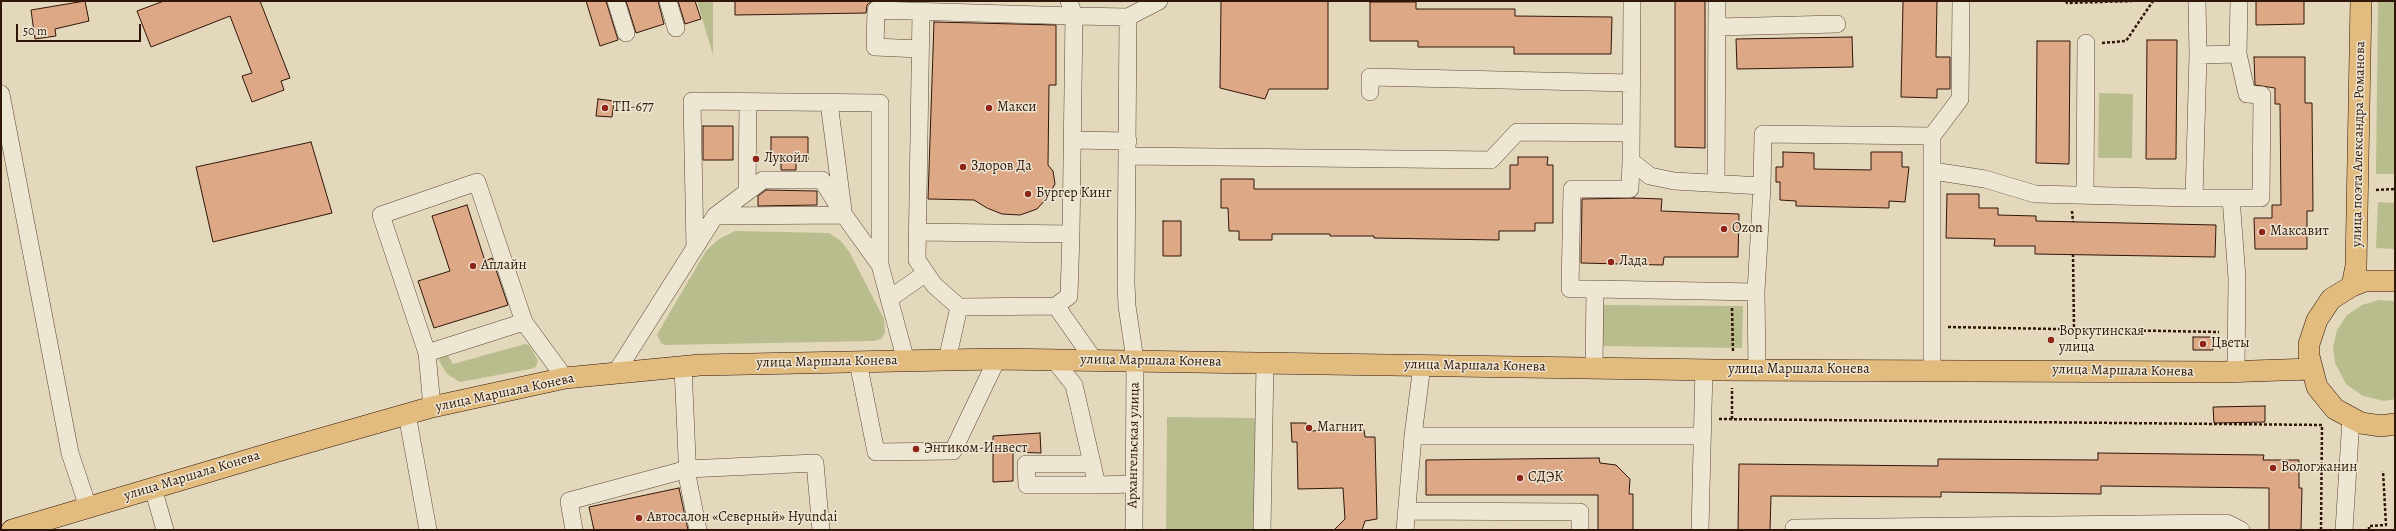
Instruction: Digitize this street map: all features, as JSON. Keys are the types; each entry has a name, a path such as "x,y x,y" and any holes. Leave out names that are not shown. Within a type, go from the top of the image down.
{"main road":[{"name":"улица поэта Александра Романова","path":"2352,286 2356,266 2361,1"},
{"path":"2395,281 2379,279 2352,286 2331,299 2317,320 2309,344 2311,369 2317,387 2328,402 2351,419 2371,425 2395,424"},
{"name":"улица Маршала Конева","path":"12,530 432,407 565,378 683,367 997,359 1757,370 2236,372 2311,369"}],"street":[{"path":"616,1 626,33"},
{"path":"668,1 676,28"},
{"path":"920,49 875,47 876,10 921,12 1072,9 1128,17 1159,1"},
{"path":"1630,189 1632,1"},
{"path":"1716,184 1717,1"},
{"path":"1932,370 1932,136 1960,99 1961,1"},
{"path":"2194,198 2198,55 2197,1"},
{"path":"1932,171 1984,179 2035,194 2261,198 2262,95 2247,94 2238,54 2240,1"},
{"path":"921,12 917,260 934,285 959,308 1056,306 1069,296 1073,140 1072,9"},
{"name":"Архангельская улица","path":"1128,17 1126,306 1135,360 1134,530"},
{"path":"1717,26 1837,24"},
{"path":"2085,195 2086,43"},
{"path":"2198,55 2238,54"},
{"path":"1370,92 1370,77 1631,83"},
{"path":"1,94 70,453 88,507"},
{"path":"694,248 692,101 880,103 880,265 906,361"},
{"path":"747,192 748,102"},
{"path":"829,103 844,215"},
{"path":"1073,140 1127,149 1491,160 1517,132 1630,133"},
{"path":"1757,370 1756,292 1762,186 1763,134 1932,136"},
{"path":"1631,161 1650,176 1674,181 1762,186"},
{"path":"1650,176 1630,189 1572,189 1570,289 1756,292"},
{"path":"615,374 715,216 763,180 822,180 844,215 880,265"},
{"path":"432,407 427,353 381,215 477,182 524,322 565,378"},
{"path":"2231,198 2236,278 2236,372"},
{"path":"715,216 844,215"},
{"path":"917,232 1070,234"},
{"path":"889,299 926,273"},
{"path":"1594,367 1595,289"},
{"path":"1056,306 1094,360"},
{"path":"947,360 959,308"},
{"path":"427,353 524,322"},
{"path":"858,362 876,452 953,451 997,359"},
{"path":"1054,360 1074,385 1097,486"},
{"path":"1262,530 1265,362"},
{"path":"1405,530 1408,511 1412,436 1422,365"},
{"path":"683,367 688,469 698,530"},
{"path":"1700,530 1704,369"},
{"path":"407,414 428,530"},
{"path":"2344,530 2351,419"},
{"path":"1412,436 1702,436"},
{"path":"574,530 569,501 688,469 815,463 821,530"},
{"path":"1092,464 1026,464 1027,485 1097,486 1134,484"},
{"path":"153,488 165,530"},
{"path":"1408,511 1580,512 1580,530"},
{"path":"1794,530 1794,528 2077,528 2228,523 2241,530"}],"path":[{"path":"2066,1 2067,3 2132,1"},
{"path":"2086,43 2126,41 2153,1"},
{"path":"2073,254 2074,329"},
{"path":"1932,327 2235,332"},
{"path":"1703,419 2322,425 2321,530"},
{"path":"2369,530 2369,526 2386,525 2383,471"}],"green space":[{"path":"697,1 713,1 713,55"},
{"path":"2378,1 2395,1 2395,174 2376,174"},
{"path":"2099,93 2133,94 2132,158 2098,158"},
{"path":"2378,202 2395,203 2395,249 2376,248"},
{"path":"735,231 829,233 841,241 850,253 884,319 885,333 881,339 874,341 665,345 661,343 657,335 706,251 719,239"},
{"path":"2379,300 2395,301 2395,399 2384,401 2363,396 2346,384 2335,363 2333,348 2337,330 2347,315 2362,305"},
{"path":"1602,305 1743,306 1742,348 1602,346"},
{"path":"525,344 529,345 538,360 536,367 530,369 460,382 447,374 439,361 440,356 448,355 453,364"},
{"path":"1167,417 1257,418 1256,530 1166,530"}],"building":[{"path":"85,1 89,21 55,29 56,36 35,39 31,10"},
{"path":"164,1 260,1 290,78 281,81 284,90 252,102 242,76 252,73 230,16 151,47 137,11"},
{"path":"586,1 606,1 618,40 600,46"},
{"path":"626,1 658,1 664,24 636,33"},
{"path":"678,1 695,1 701,19 685,24"},
{"path":"735,1 872,1 867,5 866,13 735,15"},
{"path":"1221,1 1328,1 1328,89 1269,89 1265,99 1220,88"},
{"path":"1675,1 1705,1 1705,148 1675,147"},
{"path":"1903,1 1937,1 1936,57 1950,57 1950,89 1937,89 1937,98 1901,97"},
{"path":"2256,1 2304,1 2304,24 2256,25"},
{"path":"1370,2 1416,2 1416,9 1515,9 1515,16 1612,17 1611,54 1514,54 1514,47 1418,47 1418,41 1370,41"},
{"path":"934,22 1056,25 1056,85 1049,85 1048,165 1053,171 1055,184 1047,198 1037,209 1020,215 1002,214 987,208 974,200 928,199"},
{"path":"1852,37 1853,67 1737,69 1736,39"},
{"path":"2147,40 2177,40 2176,159 2146,159"},
{"path":"2037,41 2070,41 2069,164 2036,163"},
{"path":"2254,57 2305,57 2305,103 2312,103 2313,211 2307,211 2307,249 2255,249 2254,218 2272,218 2272,205 2281,205 2280,104 2275,104 2275,88 2255,85"},
{"name":"ТП-677","path":"598,99 614,101 612,117 596,116"},
{"path":"703,126 733,126 733,160 703,160"},
{"path":"771,137 808,137 808,160 796,160 796,170 781,170 781,160 771,160"},
{"path":"311,142 332,213 213,242 196,167"},
{"path":"1783,152 1814,153 1814,169 1871,170 1871,152 1902,152 1902,167 1909,167 1905,202 1889,201 1889,208 1796,206 1796,201 1780,200 1780,182 1776,182 1776,167 1783,167"},
{"path":"1518,157 1548,157 1547,165 1553,165 1553,223 1535,223 1535,231 1499,231 1499,240 1374,238 1374,236 1330,236 1330,234 1272,234 1272,240 1239,240 1239,231 1229,231 1228,208 1221,208 1221,179 1254,179 1254,189 1510,189 1510,165 1518,165"},
{"path":"766,190 817,191 817,205 758,206 758,196"},
{"path":"1947,194 1979,194 1979,208 1998,208 1998,215 2036,216 2036,221 2216,225 2215,257 2035,254 2035,246 1994,246 1995,239 1946,238"},
{"path":"1582,199 1662,199 1661,211 1739,214 1738,257 1664,257 1663,265 1581,263"},
{"name":"Аплайн","path":"467,205 485,261 492,258 508,305 434,328 418,281 450,271 432,216"},
{"path":"1163,221 1181,221 1181,256 1163,256"},
{"name":"Цветы","path":"2193,337 2213,337 2213,350 2193,350"},
{"path":"2265,406 2265,422 2214,423 2213,407"},
{"path":"1291,423 1306,423 1306,431 1364,430 1365,437 1375,437 1377,519 1365,521 1362,530 1334,530 1345,519 1343,488 1298,489 1297,442 1292,442"},
{"path":"1040,433 1041,453 1013,452 1013,481 993,482 993,436"},
{"path":"2098,453 2264,455 2263,460 2299,460 2299,488 2302,488 2301,530 2269,530 2269,488 2101,486 2101,494 1941,492 1941,497 1771,496 1770,530 1738,530 1739,464 1938,466 1938,459 2098,460"},
{"path":"1599,458 1600,463 1616,465 1630,479 1629,494 1633,494 1633,530 1598,530 1598,495 1426,495 1426,460"},
{"name":"Автосалон «Северный» Hyundai","path":"679,488 688,530 594,530 589,507"}],"place":[{"name":"ТП-677","path":"605,108"},
{"name":"Макси","path":"989,108"},
{"name":"Лукойл","path":"756,159"},
{"name":"Здоров Да","path":"963,167"},
{"name":"Бургер Кинг","path":"1028,194"},
{"name":"Ozon","path":"1724,229"},
{"name":"Максавит","path":"2262,232"},
{"name":"Лада","path":"1611,262"},
{"name":"Аплайн","path":"473,266"},
{"name":"Воркутинская улица","path":"2051,340"},
{"name":"Цветы","path":"2203,344"},
{"name":"Магнит","path":"1309,428"},
{"name":"Энтиком-Инвест","path":"916,449"},
{"name":"Вологжанин","path":"2273,468"},
{"name":"СДЭК","path":"1520,478"},
{"name":"Автосалон «Северный» Hyundai","path":"639,518"}]}
